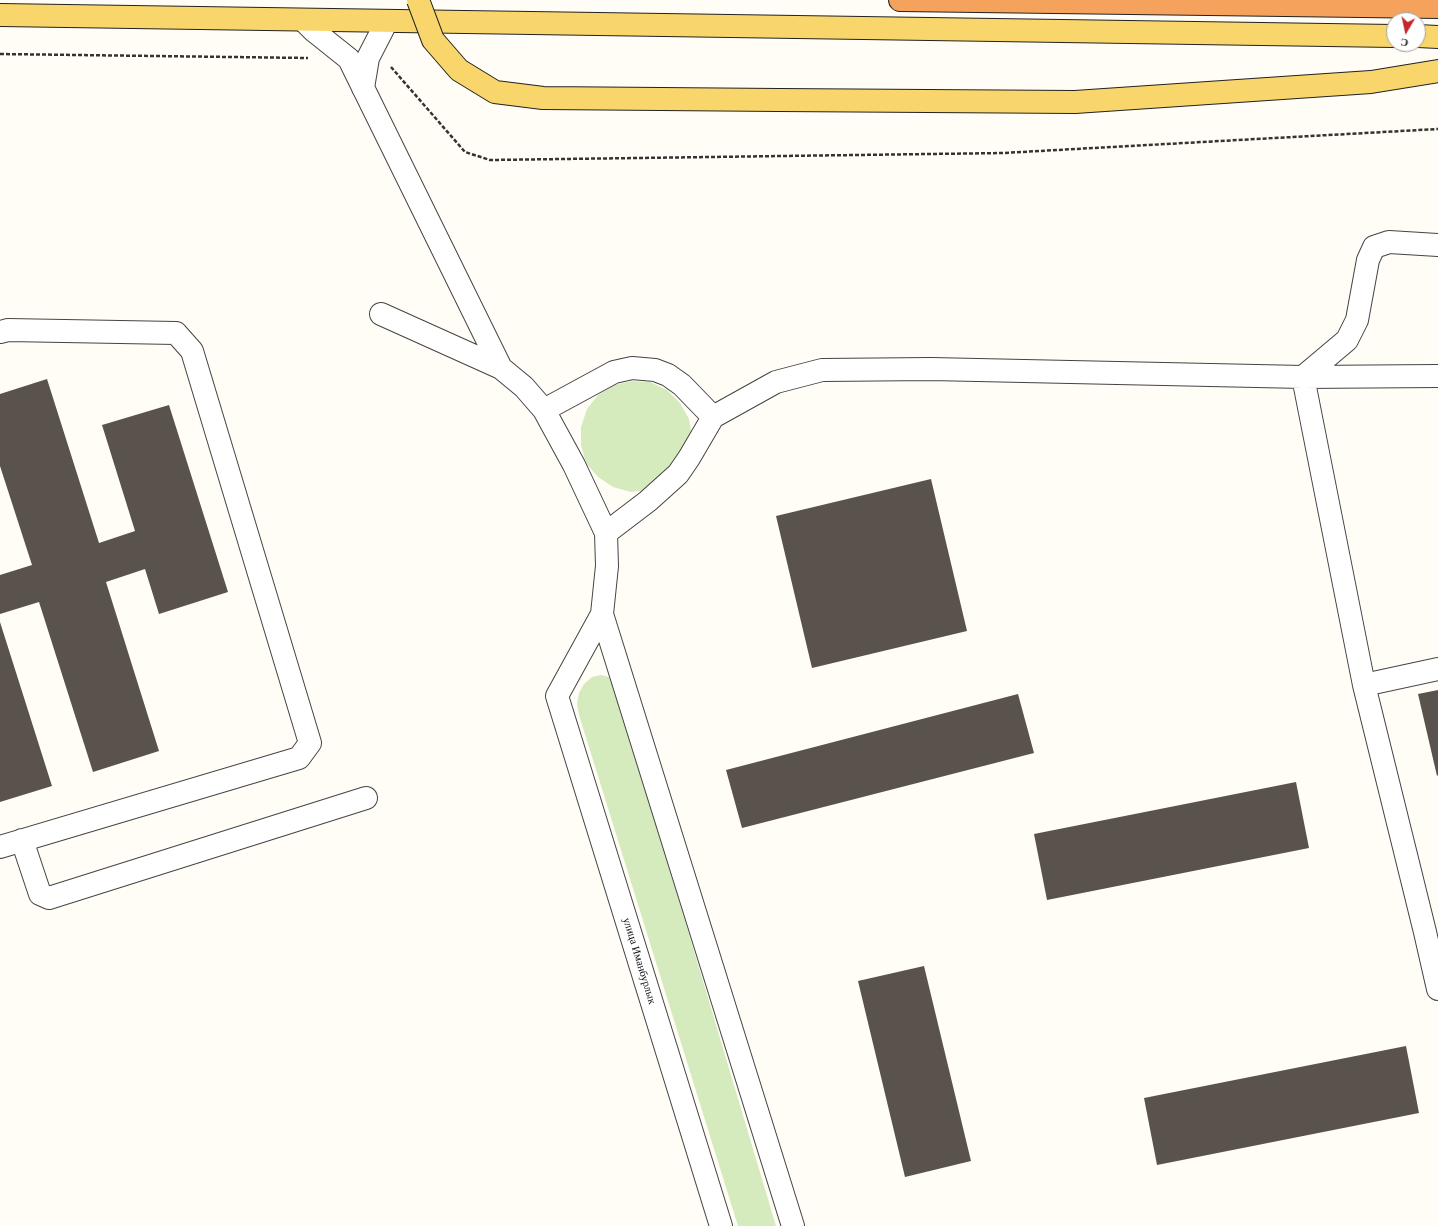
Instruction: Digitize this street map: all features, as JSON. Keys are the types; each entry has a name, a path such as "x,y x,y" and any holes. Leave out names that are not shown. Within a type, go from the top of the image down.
{"highway":[{"path":"900,0 1438,7"}],"main road":[{"path":"418,0 433,40 459,70 495,92 543,98 1075,102 1371,82 1438,71"},
{"path":"0,15 1386,36"},
{"path":"1426,36 1438,37"}],"street":[{"path":"303,20 314,31 349,58 500,368"},
{"path":"363,88 368,58 387,21"},
{"path":"1303,378 1347,340 1357,320 1368,260 1374,247 1389,242 1438,245"},
{"path":"381,314 500,368 524,387 544,410 574,466 606,533 607,566 602,614 793,1226"},
{"path":"0,332 8,330 176,333 192,351 310,743 299,758 0,847"},
{"path":"544,410 614,372 632,368 655,370 668,375 682,385 713,417"},
{"path":"606,533 648,501 678,474 713,417 776,382 822,370 931,369 1303,378 1438,376"},
{"path":"1303,378 1364,685 1426,932 1438,989"},
{"name":"улица Иманбурлык","path":"602,614 557,696 721,1226"},
{"path":"1364,685 1438,668"},
{"path":"22,840 40,894 49,898 366,798"}],"green space":[{"path":"632,381 650,382 667,390 680,403 689,419 692,437 689,455 649,490 631,492 613,487 598,477 586,463 581,445 581,427 587,409 598,395 614,385"},
{"path":"601,675 609,677 615,686 776,1226 738,1226 579,715 577,704 579,693 584,684 592,677"}],"building":[{"path":"47,379 99,543 135,531 102,425 169,405 228,592 159,614 145,569 106,582 159,751 93,772 39,602 0,614 0,575 32,565 0,466 0,394"},
{"path":"931,479 967,631 812,668 776,516"},
{"path":"0,622 52,786 0,802"},
{"path":"1438,690 1438,775 1437,776 1418,694"},
{"path":"1018,694 1034,753 742,828 726,770"},
{"path":"1296,782 1309,848 1047,900 1034,834"},
{"path":"924,966 971,1161 905,1177 858,981"},
{"path":"1406,1046 1419,1113 1157,1165 1144,1098"}]}
